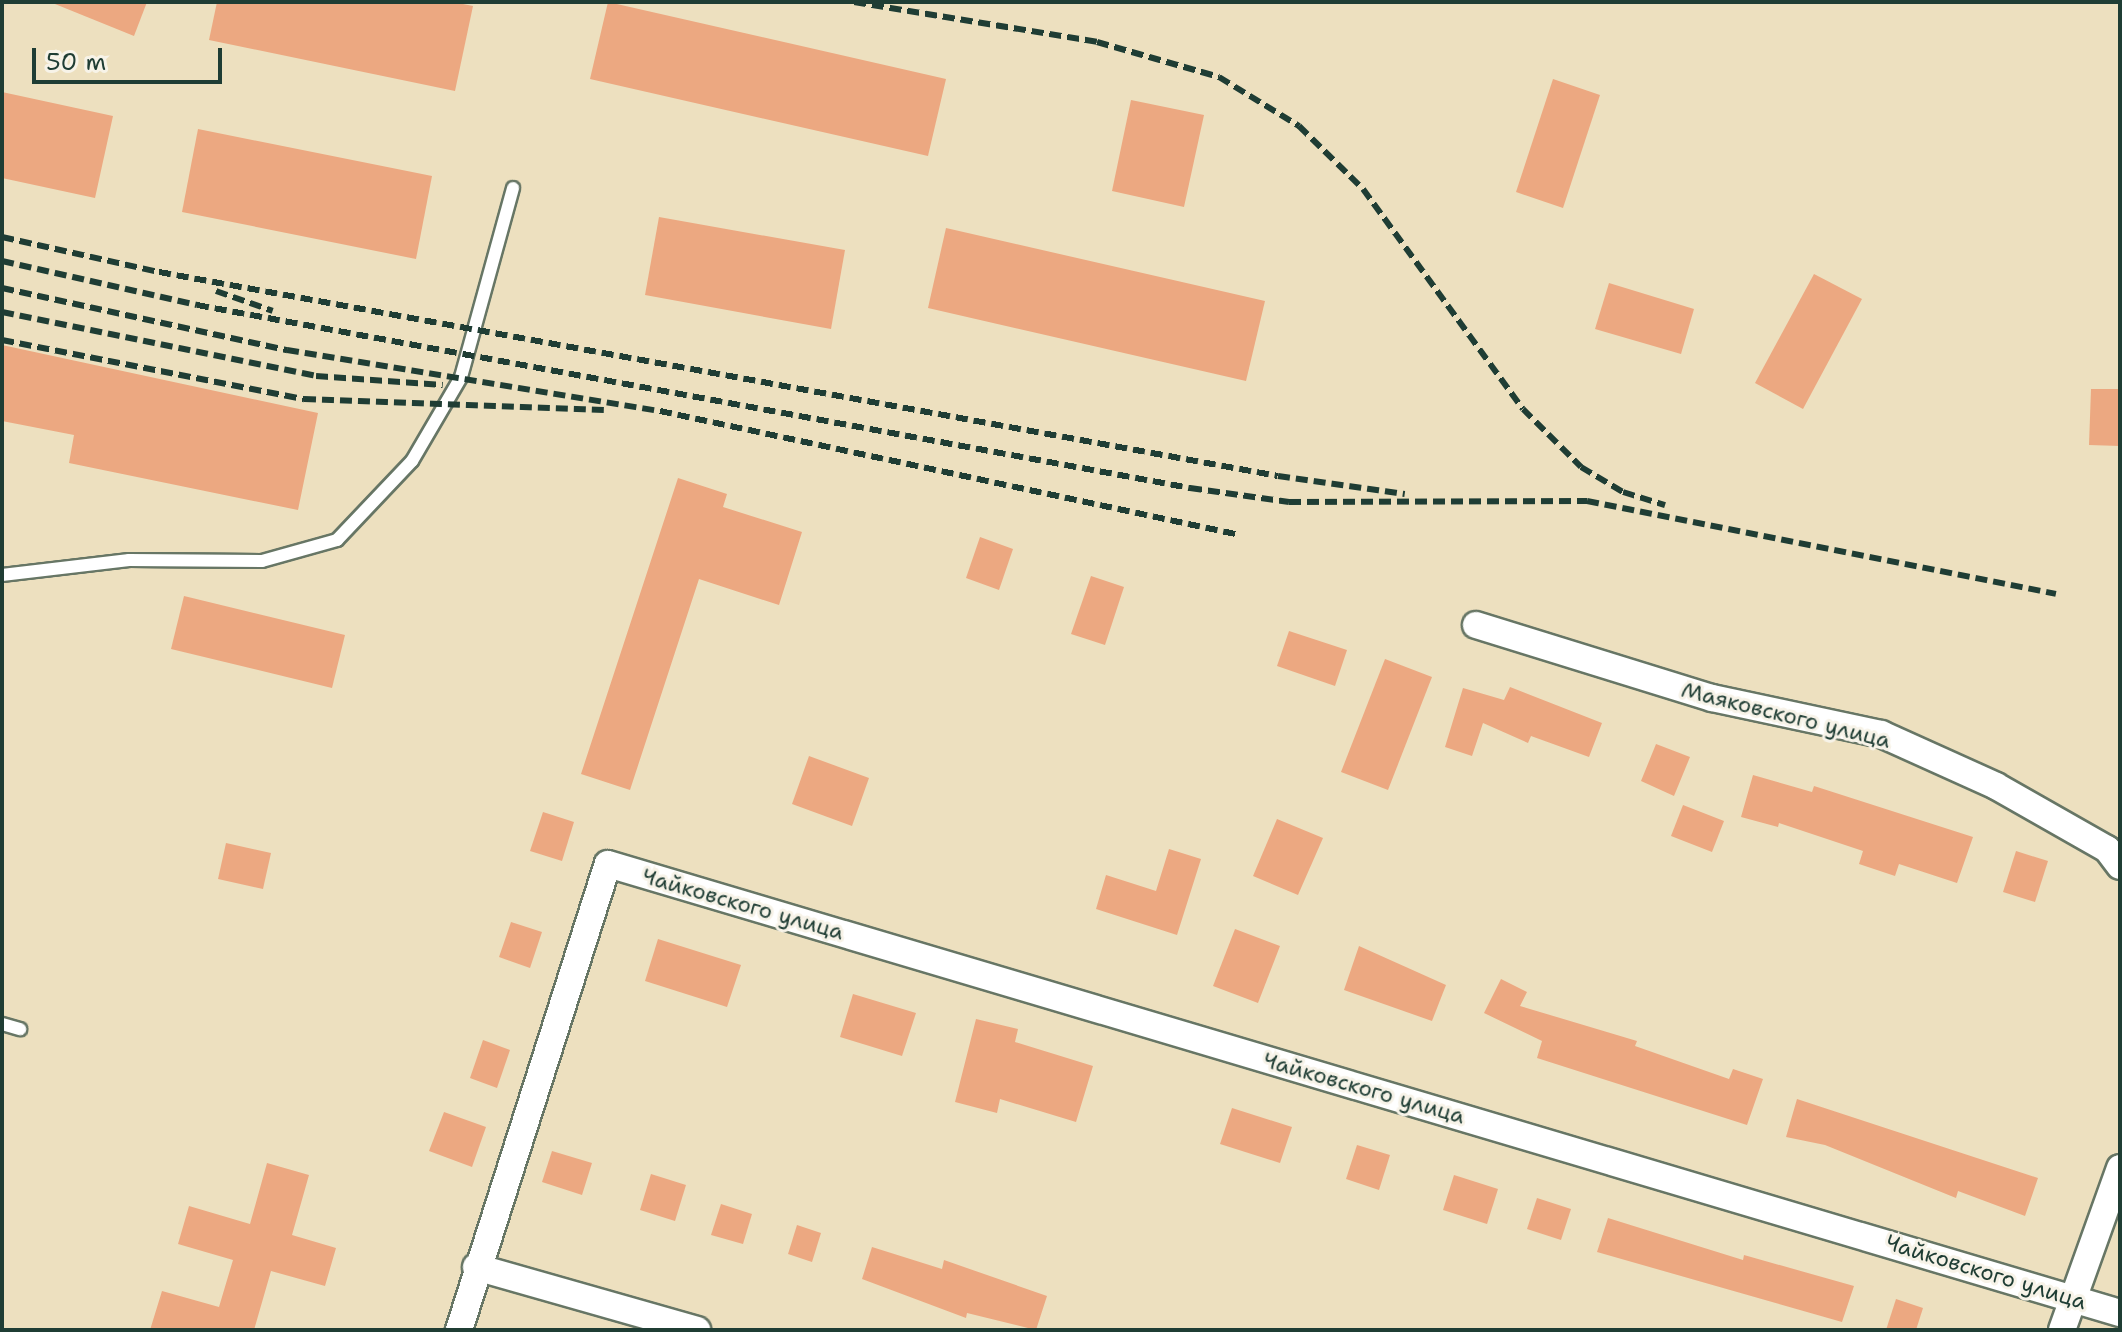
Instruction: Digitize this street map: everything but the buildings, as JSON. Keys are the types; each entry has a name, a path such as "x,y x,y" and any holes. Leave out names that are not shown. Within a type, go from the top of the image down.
{"street":[{"name":"Маяковского улица","path":"1476,625 1712,698 1881,734 1996,786 2107,849 2120,866"},
{"name":"Чайковского улица","path":"476,1267 608,864 2120,1313"},
{"path":"2062,1330 2120,1168"},
{"path":"459,1330 476,1267 697,1330"}],"lane":[{"path":"2,575 129,560 262,561 337,540 412,461 461,377 513,188"},
{"path":"2,1024 20,1029"}],"railway":[{"path":"854,2 1097,42 1219,77 1299,126 1363,189 1523,409 1581,467 1623,492 1665,505"},
{"path":"2,237 159,272 1278,476 1405,494"},
{"path":"2,261 197,305 1190,488 1289,502 1587,501 2056,594"},
{"path":"2,288 287,350 660,411 1235,534"},
{"path":"216,291 273,311"},
{"path":"2,312 316,376 443,385"},
{"path":"2,340 304,399 604,410"}]}
